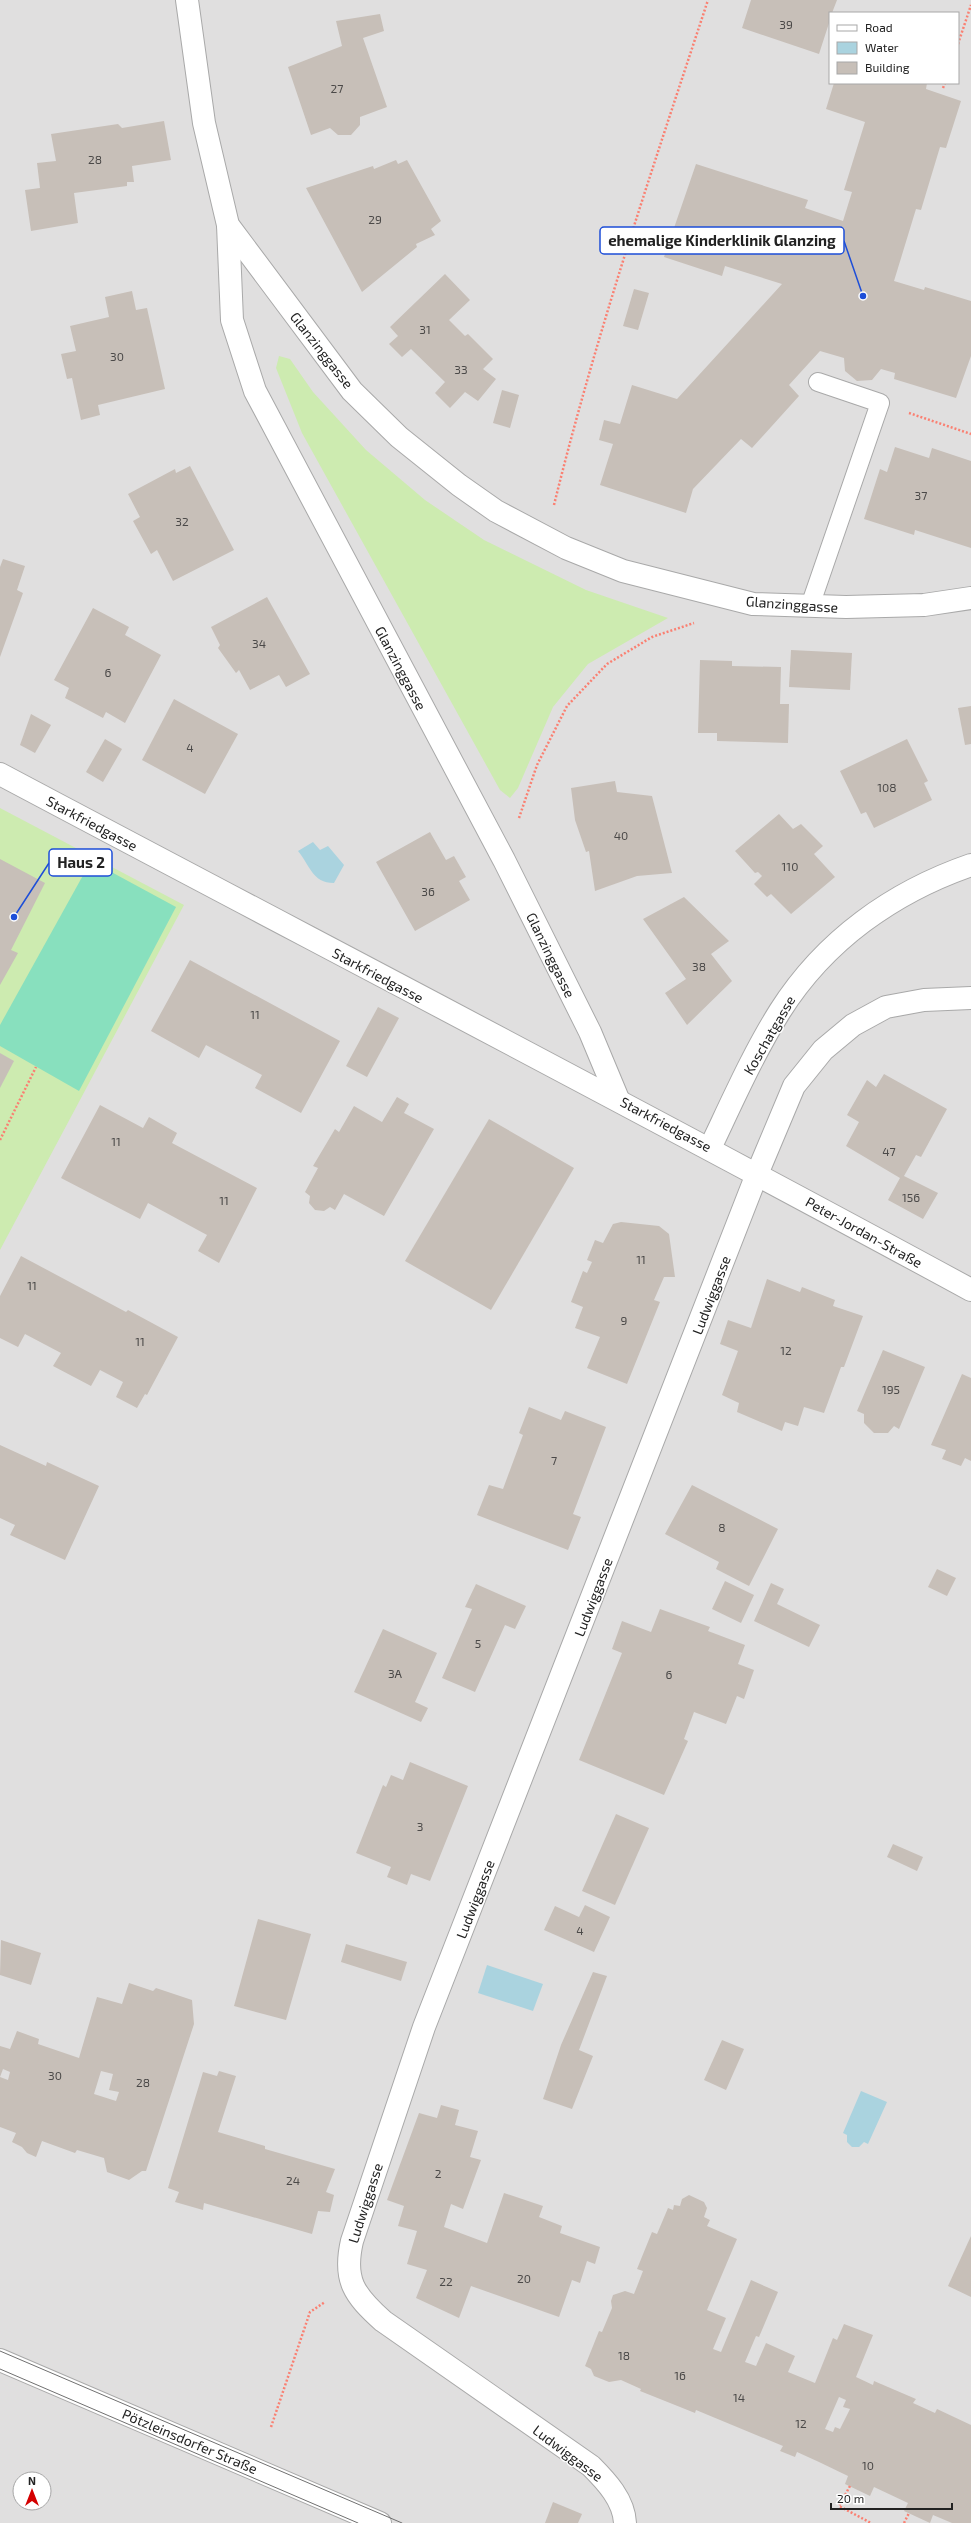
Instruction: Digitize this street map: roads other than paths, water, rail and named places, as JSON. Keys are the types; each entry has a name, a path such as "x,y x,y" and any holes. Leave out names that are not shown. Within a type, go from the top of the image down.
{"street":[{"name":"Glanzinggasse","path":"186,0 204,123 228,225 232,320 255,391 504,860 590,1032 618,1099"},
{"name":"Glanzinggasse","path":"228,225 352,391 399,437 458,485 490,506 546,537 623,571 753,604 810,606 924,605 971,598"},
{"name":"Starkfriedgasse","path":"0,774 479,1028 618,1099 757,1174"},
{"name":"Koschatgasse","path":"710,1148 758,1048 781,1010 810,972 837,944 877,910 913,889 971,865"},
{"name":"Ludwiggasse","path":"625,2523 617,2498 606,2480 591,2466 383,2321 364,2304 352,2284 347,2263 365,2197 424,2027 757,1174 794,1086 823,1050 847,1030 886,1007 924,1000 971,998"},
{"name":"Peter-Jordan-Straße","path":"757,1174 971,1290"},
{"name":"Pötzleinsdorfer Straße","path":"0,2360 380,2523"}],"lane":[{"path":"810,606 880,403 818,382"}],"water":[{"path":"313,842 320,850 328,846 344,865 334,883 321,880 316,877 298,851"},
{"path":"487,1965 543,1984 533,2011 478,1993"},
{"path":"861,2091 887,2102 868,2144 864,2142 859,2147 852,2147 847,2142 847,2135 843,2133"}],"tram line":[{"path":"0,2351 402,2523"},
{"path":"0,2369 358,2523"}],"place":[{"name":"ehemalige Kinderklinik Glanzing","path":"863,296"},
{"name":"Haus 2","path":"14,917"}]}
